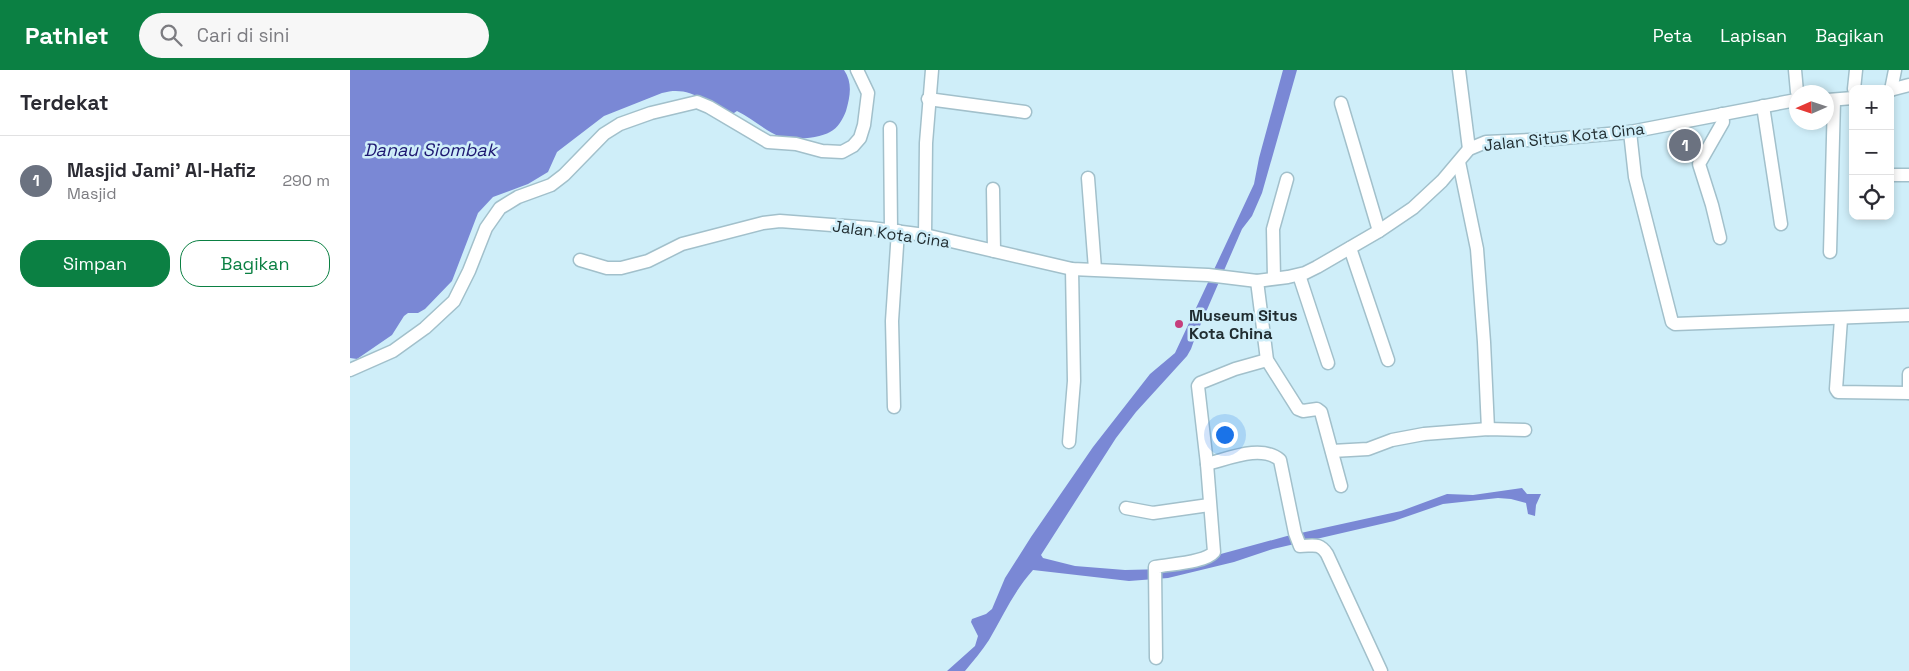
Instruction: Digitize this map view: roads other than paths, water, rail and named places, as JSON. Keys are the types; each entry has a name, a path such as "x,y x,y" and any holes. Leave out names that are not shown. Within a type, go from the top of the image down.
{"street":[{"path":"350,370 393,352 425,328 454,300 486,228 500,208 518,197 551,185 564,175 604,134 620,124 651,113 697,102 768,142 796,144 822,151 842,152 853,146 860,138 864,125 868,93 857,70"},
{"path":"925,235 926,143 928,99 932,70"},
{"path":"1459,70 1469,149"},
{"path":"1795,70 1796,85"},
{"path":"1854,85 1856,70"},
{"path":"1891,85 1895,70"},
{"path":"1894,89 1909,85"},
{"path":"1834,100 1849,98"},
{"path":"928,99 1025,112"},
{"name":"Jalan Situs Kota Cina","path":"1208,275 1257,280 1299,275 1379,231 1413,208 1442,181 1469,149 1490,141 1553,139 1630,132 1789,101"},
{"path":"1341,103 1379,231"},
{"path":"1763,106 1781,224"},
{"path":"1720,238 1699,164 1723,122 1722,114"},
{"path":"890,128 894,231 892,321 894,407"},
{"path":"1830,130 1830,252"},
{"path":"1630,132 1635,177 1672,322 1675,324 1909,315"},
{"path":"1459,162 1477,248 1488,429"},
{"path":"1894,176 1909,175"},
{"path":"1088,178 1096,269"},
{"path":"1274,278 1273,229 1287,179"},
{"path":"993,189 994,251"},
{"name":"Jalan Kota Cina","path":"580,260 607,268 621,268 648,261 682,244 771,222 925,235 1072,269 1208,275"},
{"path":"1350,248 1388,360"},
{"path":"1069,442 1074,381 1072,269"},
{"path":"1299,275 1328,363"},
{"path":"1257,280 1267,360 1298,409 1303,411 1317,409 1321,412 1341,486"},
{"path":"1840,319 1836,389 1838,392 1909,393 1909,374"},
{"path":"1156,658 1155,568 1200,560 1213,554 1207,464 1198,386 1200,383 1235,369 1267,360"},
{"path":"1332,451 1362,450 1402,438 1488,429 1525,430"},
{"path":"1207,464 1260,453 1269,453 1279,458 1282,464 1295,533 1300,546 1319,546 1323,548 1381,671"},
{"path":"1126,508 1153,513 1209,505"}],"water":[{"name":"Danau Siombak","path":"350,70 844,70 849,80 850,90 846,111 838,126 820,136 806,138 792,139 781,137 737,111 728,117 697,96 681,91 662,93 604,116 557,152 548,172 528,184 493,197 478,213 452,281 425,309 418,313 408,313 392,335 357,359 350,358"},
{"path":"1283,70 1297,70 1262,193 1252,216 1242,229 1191,349 1116,438 1041,555 1043,558 1075,566 1125,570 1166,569 1287,536 1401,511 1447,494 1473,495 1522,488 1527,494 1541,494 1536,505 1535,516 1528,514 1526,503 1511,499 1498,498 1443,504 1394,521 1273,549 1234,562 1168,578 1129,581 1033,570 1014,595 986,644 965,671 947,671 975,646 978,636 971,622 972,619 986,614 992,609 1005,578 1093,447 1150,374 1175,353 1254,184 1259,158"}],"place":[{"name":"Masjid Jami' Al-Hafiz","path":"1685,145"},
{"name":"Museum Situs Kota China","path":"1179,324"}]}
